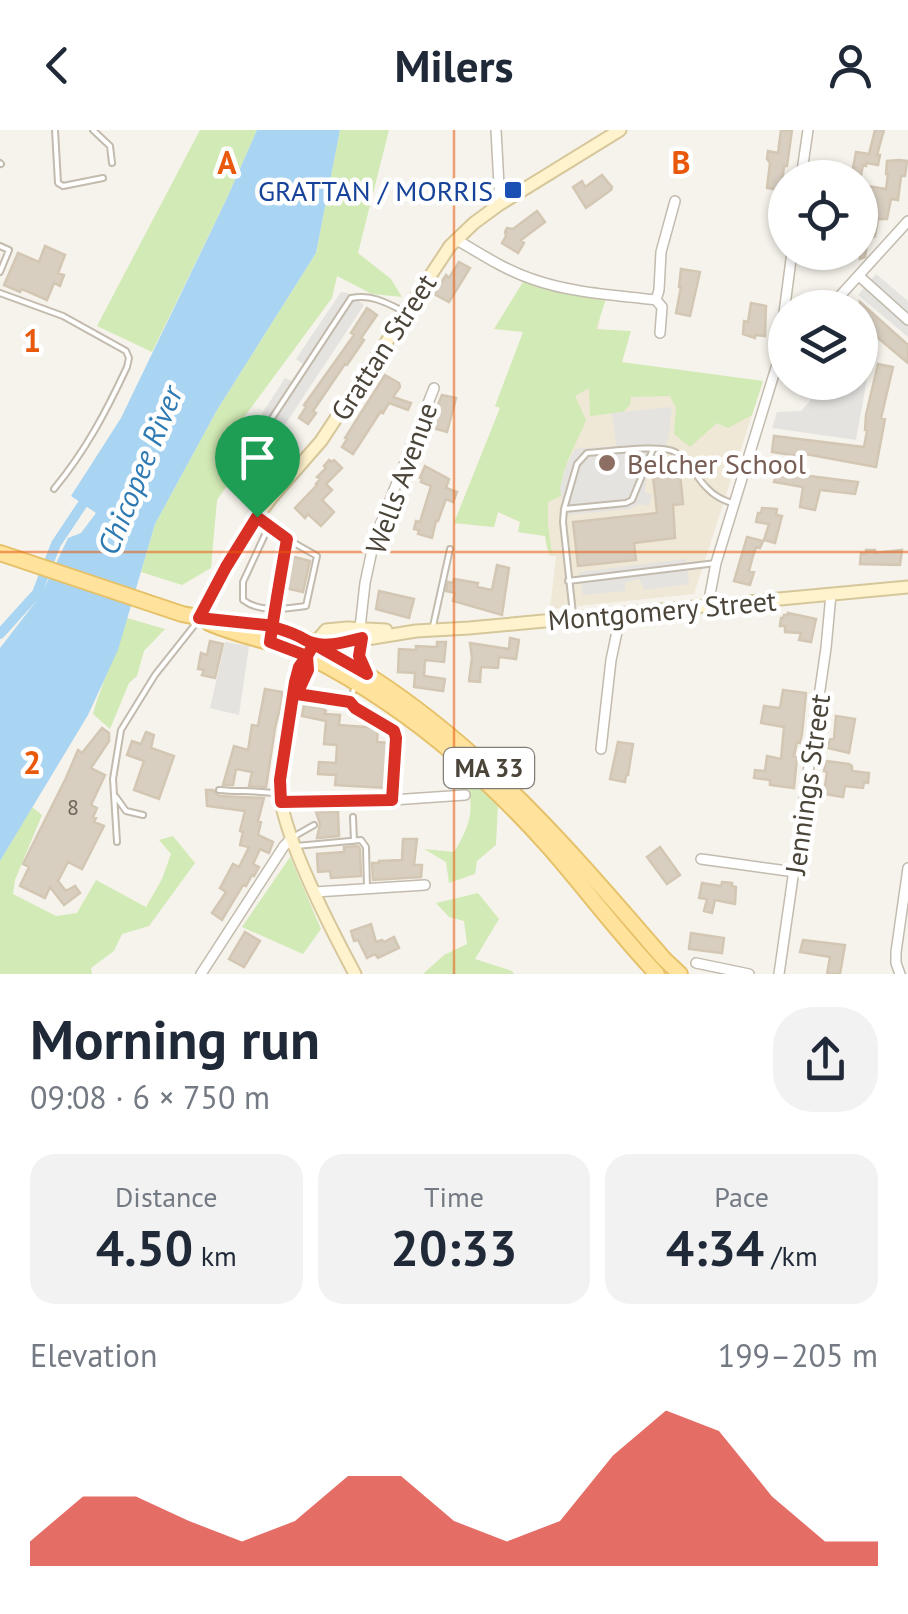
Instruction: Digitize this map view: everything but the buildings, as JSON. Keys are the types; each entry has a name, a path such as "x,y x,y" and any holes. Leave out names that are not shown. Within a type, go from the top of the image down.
{"main road":[{"name":"Grattan Street","path":"199,618 257,517 321,441 456,240 500,204 620,130"},
{"path":"0,553 199,618"},
{"name":"Montgomery Street","path":"310,650 336,644 356,632 432,630 908,587"},
{"name":"MA 33","path":"199,618 282,646 310,650 438,725 543,821 680,974"},
{"name":"MA 33","path":"238,628 272,627 302,637 310,650"},
{"path":"355,974 294,842 280,798 296,674 326,630 356,632 361,680"},
{"name":"MA 33","path":"361,680 499,796 657,974"}],"street":[{"path":"496,130 500,204"},
{"path":"804,160 808,130"},
{"path":"656,300 661,252 675,201"},
{"path":"846,290 908,221"},
{"path":"456,240 536,281 656,300 662,306 660,333"},
{"path":"859,276 908,320"},
{"name":"Wells Avenue","path":"356,632 374,541 434,388"},
{"path":"708,605 716,562 768,400"},
{"name":"Jennings Street","path":"779,974 831,594"},
{"path":"601,749 610,660 621,613"},
{"path":"280,798 392,800 466,795"},
{"path":"201,974 284,846 294,842"},
{"path":"702,859 794,872"},
{"path":"900,974 896,952 908,868"},
{"path":"316,892 425,885"},
{"path":"696,964 749,974"}],"lane":[{"path":"55,130 58,183 63,186 103,178"},
{"path":"93,130 110,146 112,162"},
{"path":"0,246 9,250 0,272"},
{"path":"0,293 63,316 126,351 129,358 100,424 54,489"},
{"path":"284,483 253,451 351,298 378,299 406,312"},
{"path":"564,510 632,500 653,449"},
{"path":"574,618 563,522 574,474 587,453 664,449 678,454 721,500 734,504"},
{"path":"257,517 316,556 306,606 258,608 243,600 243,582 269,526"},
{"path":"272,627 287,539"},
{"path":"432,630 450,549"},
{"path":"232,556 251,566"},
{"path":"568,581 716,562"},
{"path":"117,842 112,779 122,730 155,676 199,618"},
{"path":"350,702 361,680"},
{"path":"295,694 350,702 394,731 392,800"},
{"path":"219,790 256,790 280,798"},
{"path":"114,793 126,811 143,815"},
{"path":"354,816 354,840"},
{"path":"294,842 314,825"},
{"path":"294,842 361,840 366,847 367,888"}],"shaded area":[{"path":"876,274 908,301 908,337 878,312 878,290 862,290"},
{"path":"341,292 364,305 269,449 254,440 263,425 258,420 285,378 292,381 303,364 296,359"},
{"name":"Belcher School","path":"602,301 595,360 763,381 694,594 550,609 556,556 549,556 545,536 518,532 520,522 498,512 494,527 454,523 500,408 495,406"},
{"path":"811,400 863,400 856,440 772,428 777,412 801,411"},
{"path":"672,407 662,459 650,468 646,480 645,492 652,495 649,506 567,515 560,488 575,449 616,446 612,413"},
{"path":"686,559 689,584 644,590 640,579 626,582 625,591 583,595 579,572"},
{"path":"225,642 249,646 239,715 210,708"}],"green space":[{"path":"200,130 257,130 152,352 97,326"},
{"path":"340,130 389,130 358,253 391,279 402,297 372,294 337,276 332,298 239,424 249,442 246,459 217,500 211,568 182,585 141,572 155,524 217,410 316,253"},
{"path":"523,282 606,299 596,329 631,331 622,362 763,381 752,415 728,428 717,423 690,447 674,434 676,408 670,396 631,397 623,412 590,416 589,388 575,396 586,420 566,467 561,496 548,502 552,554 545,536 518,532 520,522 498,512 494,527 454,523 500,408 495,406 523,332 494,329"},
{"path":"127,618 165,629 144,651 137,676 129,683 110,729 93,714"},
{"path":"464,770 498,804 496,845 477,861 475,874 449,883 446,862 424,849 454,852 461,841 470,812"},
{"path":"32,807 42,815 13,894 56,916 77,913 96,880 146,907 171,854 159,840 173,836 195,863 149,926 122,934 114,951 91,968 92,974 0,974 0,861"},
{"path":"290,857 321,929 303,954 242,927"},
{"path":"478,893 499,919 475,959 514,974 423,974 444,955 467,944 464,921 449,917 436,903"}],"water":[{"name":"Chicopee River","path":"257,130 340,130 316,253 217,410 155,524 118,650 88,715 0,861 0,648 41,595 68,538 81,533 96,513 71,496 121,418"}],"waterway":[{"path":"0,634 37,593 56,544 90,493"}],"place":[{"name":"GRATTAN / MORRIS","path":"513,190"},
{"name":"Belcher School","path":"607,463"}],"route":[{"path":"257,517 199,618 266,625 272,627 275,628 292,633 314,644 362,638 359,656 367,674 314,644 297,694 350,702 394,731 392,800 281,802 280,780 295,682 307,656 270,642 272,627 275,608 287,539 257,517"}]}
